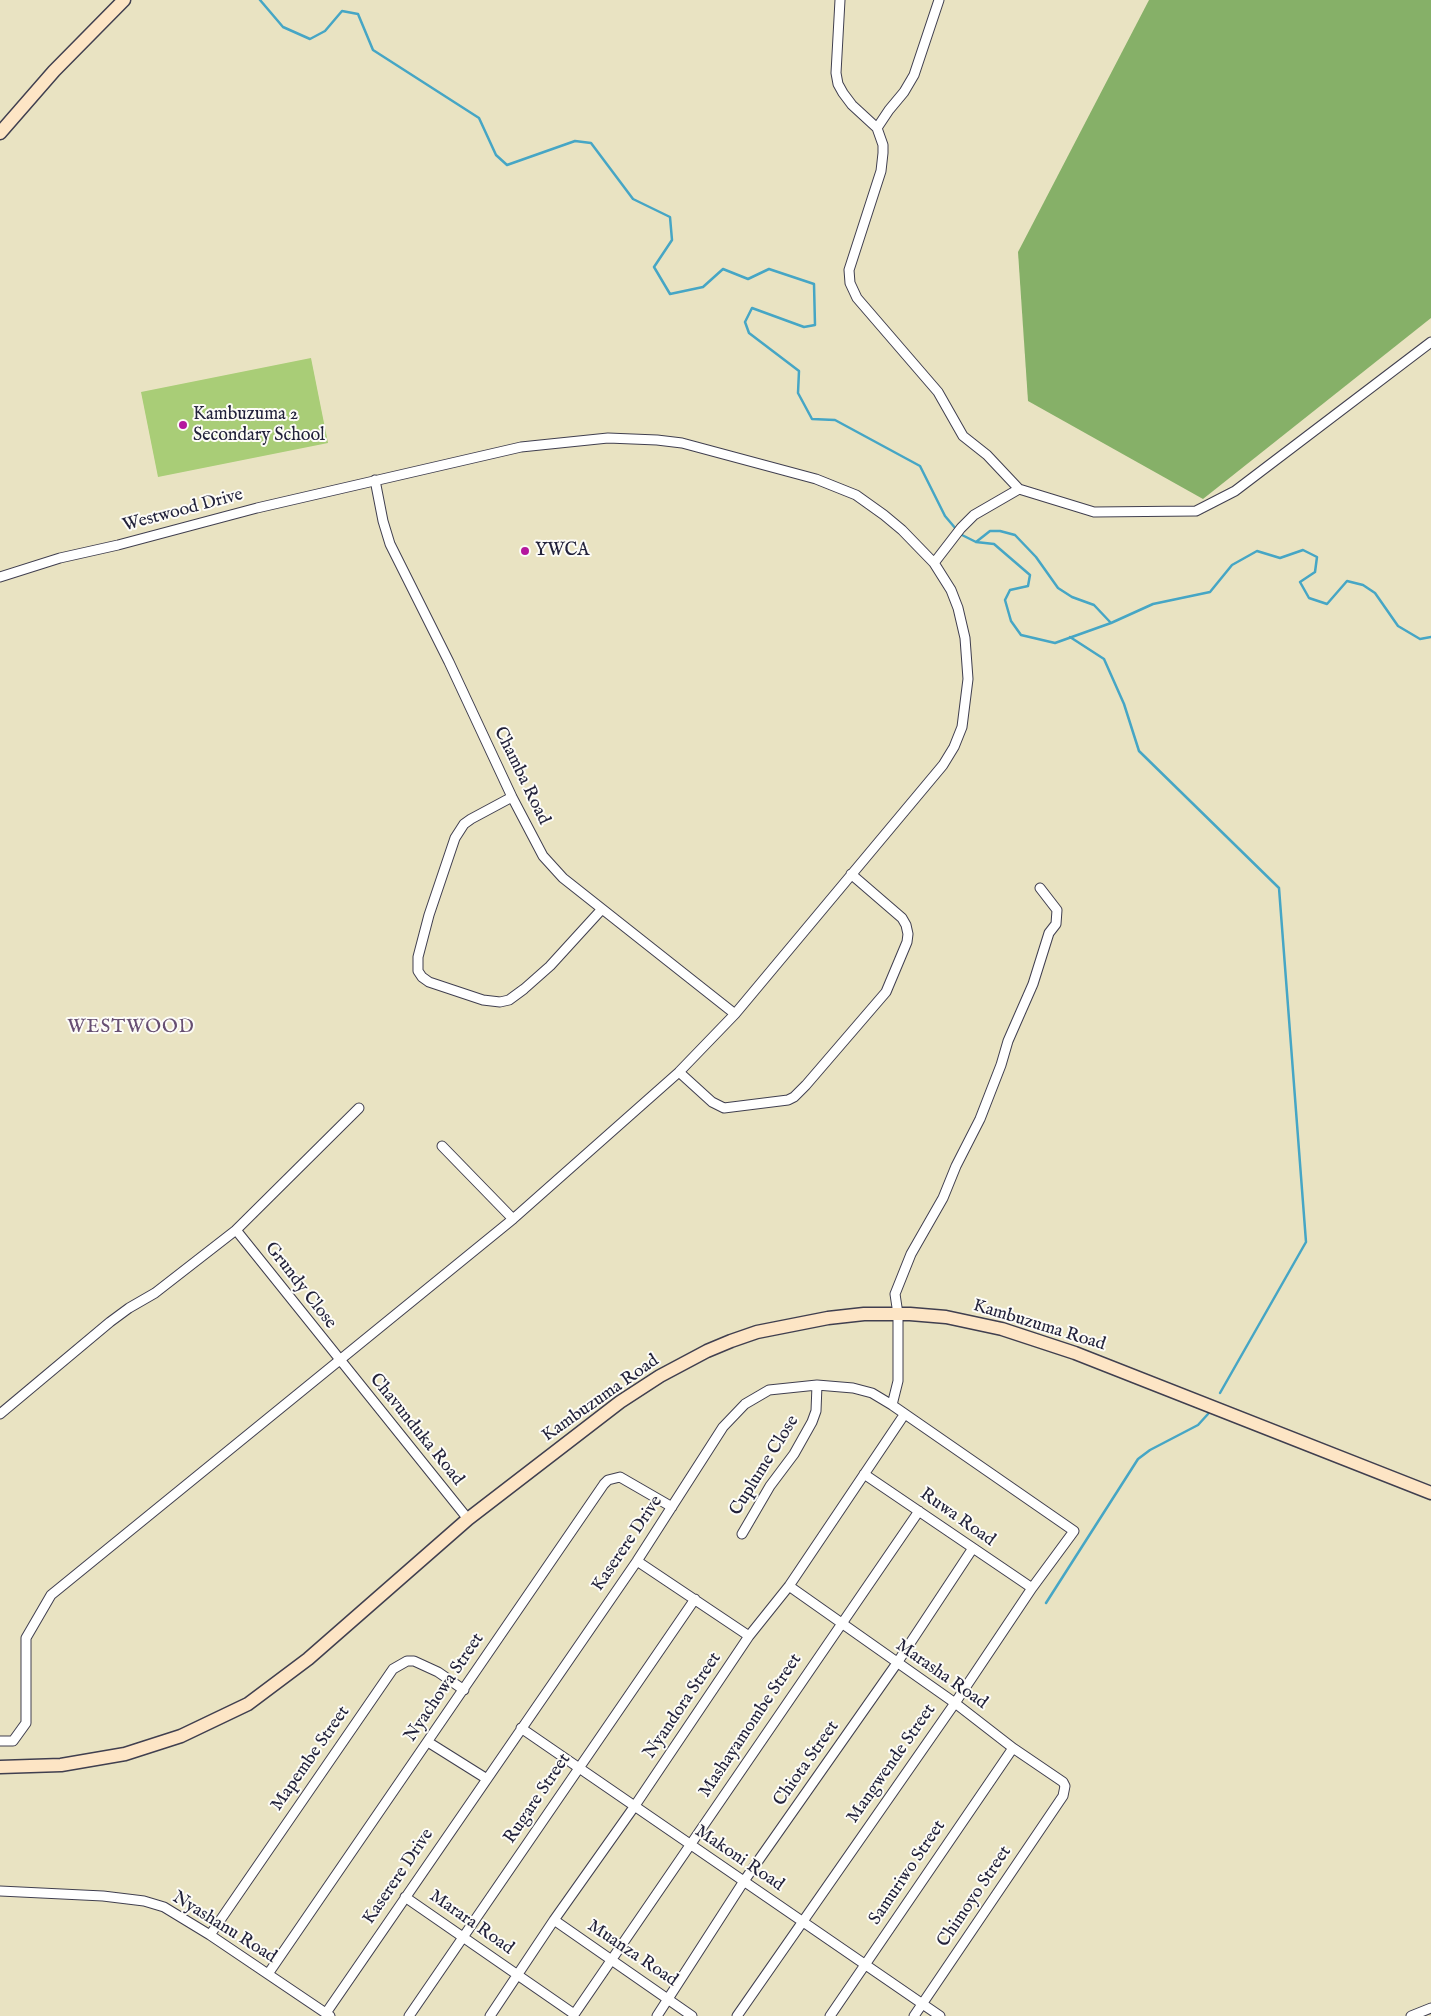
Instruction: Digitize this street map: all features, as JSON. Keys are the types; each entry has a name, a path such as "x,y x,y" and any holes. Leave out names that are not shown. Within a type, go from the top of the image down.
{"main road":[{"path":"0,133 61,64 124,0"},
{"name":"Kambuzuma Road","path":"0,1767 62,1765 124,1754 181,1736 248,1704 308,1659 468,1519 620,1402 660,1376 707,1351 758,1332 799,1324 855,1315 898,1314 946,1317 1002,1329 1133,1375 1431,1493"}],"street":[{"path":"840,0 836,73 838,84 842,93 877,128 883,145 882,161 866,221 849,270 852,290 890,338 938,392 963,436 987,455 1019,490 1094,512 1196,511 1235,491 1431,342"},
{"path":"877,128 904,92 914,75 938,0"},
{"name":"Westwood Drive","path":"0,577 60,558 375,480 532,446 608,438 669,441 770,465 816,479 842,488 884,515 902,530 934,563 954,599 965,638 968,679 962,727 954,747 943,765 734,1014 679,1072 513,1219 340,1362 51,1595 26,1638 26,1723 13,1741 0,1741"},
{"name":"Chamba Road","path":"375,480 384,528 390,544 449,662 512,797 548,864 734,1014"},
{"path":"934,563 960,528 980,510 1019,490"},
{"path":"512,797 464,824 455,838 429,916 418,957 418,971 422,978 483,1000 500,1002 509,1000 550,966 602,909"},
{"path":"679,1072 712,1102 724,1108 788,1100 806,1086 886,992 907,942 908,934 902,918 852,874"},
{"path":"892,1405 898,1381 898,1314 895,1294 911,1254 944,1198 956,1166 980,1119 1001,1065 1008,1041 1033,984 1049,933 1056,924 1057,910 1040,888"},
{"path":"0,1414 110,1322 155,1293 236,1230 359,1108"},
{"path":"442,1146 513,1219"},
{"name":"Grundy Close","path":"236,1230 340,1362"},
{"name":"Chavunduka Road","path":"340,1362 468,1519"},
{"name":"Kaserere Drive","path":"328,2015 405,1897 637,1562 723,1427 745,1404 768,1390 817,1385 861,1389 872,1393 1074,1531"},
{"name":"Cuplume Close","path":"742,1534 770,1486 794,1454 812,1422 816,1411 817,1385"},
{"name":"Nyandora Street","path":"490,2016 749,1636 789,1586 904,1414"},
{"name":"Ruwa Road","path":"864,1474 1032,1588"},
{"name":"Nyachowa Street","path":"268,1974 608,1480 620,1478 672,1507"},
{"name":"Mashayamombe Street","path":"573,2015 919,1511"},
{"name":"Mangwende Street","path":"737,2016 955,1703 1032,1588 1074,1531"},
{"name":"Chiota Street","path":"656,2016 744,1881 897,1663 973,1548"},
{"path":"637,1562 749,1636"},
{"name":"Marasha Road","path":"789,1586 1063,1782 1065,1790 1063,1796"},
{"name":"Rugare Street","path":"409,2016 695,1599"},
{"name":"Mapembe Street","path":"210,1934 393,1669 407,1661 414,1660 438,1672 464,1690"},
{"name":"Makoni Road","path":"521,1728 940,2016"},
{"path":"428,1742 486,1779"},
{"name":"Samuriwo Street","path":"830,2016 1013,1748"},
{"name":"Chimoyo Street","path":"914,2016 1063,1796"},
{"name":"Nyashanu Road","path":"0,1891 103,1896 144,1901 164,1907 210,1934 328,2015"},
{"name":"Marara Road","path":"405,1897 573,2015"},
{"name":"Muanza Road","path":"554,1920 692,2016"},
{"path":"1411,2016 1431,2008"}],"green space":[{"path":"1149,0 1431,0 1431,318 1203,499 1028,401 1018,252"},
{"path":"311,358 328,443 158,477 141,392"}],"waterway":[{"path":"260,0 283,27 310,39 325,31 342,11 358,14 373,50 479,118 496,155 507,165 575,141 591,143 633,199 670,217 672,240 654,267 670,294 703,287 723,269 748,279 769,269 814,284 815,325 804,327 752,308 745,322 749,333 799,371 798,393 812,419 835,420 920,466 945,516 956,529"},
{"path":"976,542 990,531 1000,531 1015,535 1036,557 1058,588 1072,597 1094,605 1111,623"},
{"path":"960,534 976,542 994,544 1030,575 1028,586 1010,590 1005,600 1011,621 1021,635 1055,643 1111,623 1153,604 1210,592 1232,565 1257,551 1280,558 1303,550 1317,557 1315,572 1300,582 1309,598 1327,604 1347,581 1363,585 1375,593 1398,626 1420,639 1431,637"},
{"path":"1070,637 1104,659 1124,704 1139,751 1279,888 1306,1242 1220,1393"},
{"path":"1046,1603 1138,1459 1150,1450 1198,1425 1208,1414"}],"place":[{"name":"Kambuzuma 2 Secondary School","path":"183,425"},
{"name":"YWCA","path":"525,551"}],"district":[{"name":"WESTWOOD","path":"131,1028"}]}
